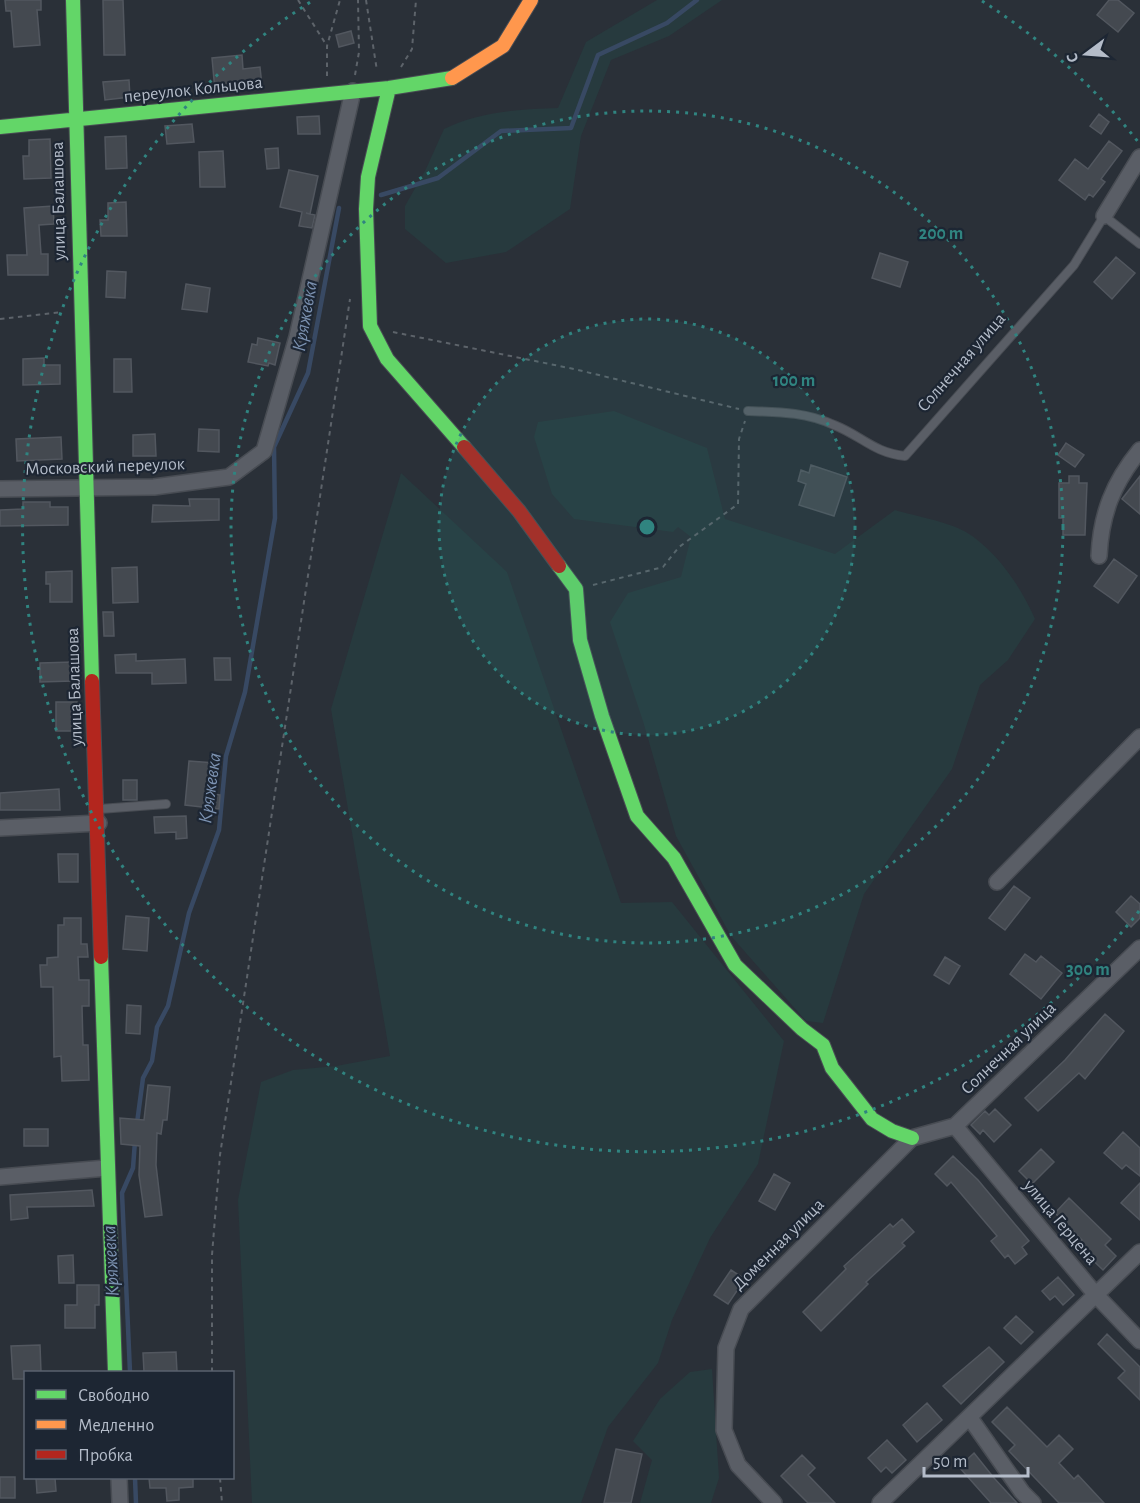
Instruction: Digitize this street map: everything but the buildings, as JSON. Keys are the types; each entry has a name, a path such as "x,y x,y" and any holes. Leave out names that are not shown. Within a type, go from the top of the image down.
{"street":[{"name":"улица Балашова","path":"73,0 80,310 115,1371"},
{"name":"переулок Кольцова","path":"0,127 389,88 454,78 503,46 531,0"},
{"path":"389,88 368,177 366,209 370,326 387,359 519,511 576,590 580,640 602,716 637,816 674,858 735,965 802,1029 823,1045 832,1068 872,1119 892,1131 912,1138"},
{"name":"Московский переулок","path":"0,489 154,487 229,477 264,451 297,337 353,91"},
{"name":"Солнечная улица","path":"1104,216 1140,157"},
{"path":"1099,556 1101,525 1110,501 1122,472 1140,450"},
{"path":"997,882 1072,804 1139,740"},
{"path":"0,828 98,816"},
{"name":"Солнечная улица","path":"954,1126 1140,948"},
{"name":"Доменная улица","path":"774,1503 738,1465 724,1430 726,1348 741,1309 912,1138 954,1126"},
{"name":"улица Герцена","path":"954,1126 1096,1295 1140,1341"},
{"path":"0,1177 107,1168"},
{"path":"880,1503 1140,1252"},
{"path":"970,1418 1022,1492 1033,1503"},
{"path":"119,1479 120,1503"}],"lane":[{"path":"1104,216 1140,244"},
{"name":"Солнечная улица","path":"748,411 801,413 836,425 886,454 905,456 1074,265 1104,216"},
{"path":"98,816 166,804"}],"path":[{"path":"298,0 327,46"},
{"path":"326,93 327,46 339,0"},
{"path":"353,91 359,52 358,0"},
{"path":"389,88 412,49 416,0"},
{"path":"212,1371 210,1318 213,1230 220,1155 350,294"},
{"path":"0,319 80,310"},
{"path":"370,326 574,369 748,411 739,439 738,504 680,547 663,567 576,590"},
{"path":"220,1479 222,1503"}],"green space":[{"path":"657,0 722,0 669,36 611,60 581,136 570,209 506,252 446,263 405,229 405,206 426,169 444,129 457,123 500,112 558,108 586,42"},
{"path":"614,411 707,448 725,519 835,554 895,510 951,525 966,532 998,559 1015,582 1035,619 1008,660 980,685 952,769 864,894 823,1023 806,1021 731,936 676,836 643,721 610,622 628,593 681,577 691,537 678,527 673,532 574,519 552,494 534,437 538,422"},
{"path":"401,473 507,572 621,903 672,902 784,1041 758,1164 710,1238 672,1320 658,1363 608,1427 581,1503 252,1503 238,1200 261,1082 293,1070 336,1066 390,1056 331,709"},
{"path":"712,1369 719,1478 711,1503 640,1503 652,1460 633,1441 660,1399 690,1372"}],"waterway":[{"name":"Кряжевка","path":"381,195 438,178 501,131 571,128 598,55 667,23 697,0"},
{"name":"Кряжевка","path":"137,1123 143,1078 152,1061 157,1027 168,1006 189,913 219,830 226,756 245,692 275,518 274,447 308,373 339,208"},
{"name":"Кряжевка","path":"130,1371 122,1193 133,1168 135,1141"},
{"name":"Кряжевка","path":"135,1479 136,1503"}],"traffic: fast":[{"path":"73,0 92,681"},
{"path":"0,127 389,88 452,78"},
{"path":"389,88 368,177 366,209 370,326 387,359 464,447"},
{"path":"559,566 576,589 580,640 602,716 637,816 674,858 735,965 802,1029 823,1045 832,1068 872,1119 892,1131 912,1138"},
{"path":"101,957 115,1371"}],"traffic: slow":[{"path":"452,78 503,46 531,0"}],"traffic: jam":[{"path":"464,447 519,511 559,566"},
{"path":"92,681 101,957"}]}
